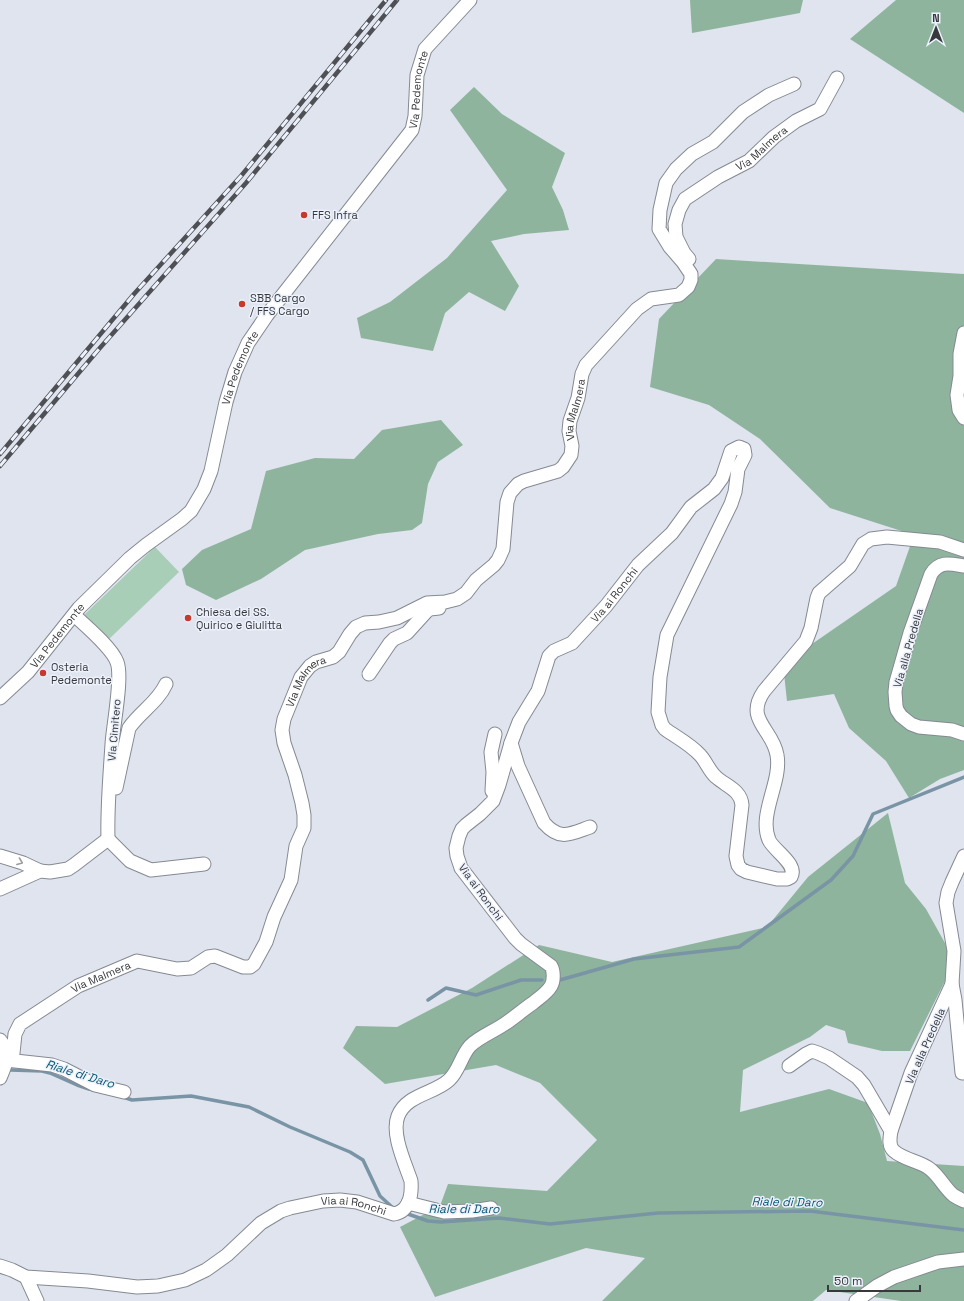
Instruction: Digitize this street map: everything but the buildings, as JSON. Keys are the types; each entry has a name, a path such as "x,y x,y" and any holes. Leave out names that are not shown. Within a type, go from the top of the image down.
{"street":[{"name":"Via Pedemonte","path":"0,698 28,672 74,615 130,558 182,519 191,510 204,489 211,471 226,402 234,372 242,354 267,315 412,130 415,116 417,75 425,49 470,0"},
{"name":"Via Malmera","path":"4,1067 13,1053 15,1034 20,1024 78,986 137,961 177,968 191,968 214,956 243,967 252,966 266,942 274,917 293,875 294,852 304,828 305,819 302,803 295,774 284,742 282,730 284,719 301,677 310,666 316,662 333,657 339,652 353,629 359,625 397,618 427,603 455,600 466,594 476,580 494,565 503,549 507,502 513,488 524,481 558,471 568,460 572,451 569,431 570,421 578,398 582,374 586,365 645,302 656,298 674,297 679,295 688,287 695,273 694,265 684,253 676,237 675,224 679,210 685,199 718,177 750,161 774,137 796,121 820,109 837,78"},
{"path":"692,277 684,262 670,247 659,229 660,210 666,184 676,170 692,154 713,142 743,112 769,95 794,84"},
{"path":"964,333 960,354 960,376 957,395 959,410 964,418"},
{"name":"Via ai Ronchi","path":"0,1266 26,1277 88,1281 137,1287 170,1284 186,1280 211,1267 262,1223 281,1211 290,1208 323,1201 340,1200 357,1202 389,1213 404,1208 411,1194 411,1181 396,1134 398,1117 402,1110 413,1100 444,1084 450,1079 469,1047 506,1023 539,998 549,989 552,982 553,969 551,966 514,938 458,863 456,848 462,829 493,801 519,722 538,691 549,656 554,651 572,643 606,606 638,565 672,533 691,507 714,489 722,478 731,451 742,447 744,448 745,455 738,469 731,504 666,634 660,677 658,712 662,725 665,729 696,751 713,774 740,797 742,805 736,856 738,866 747,872 777,879 786,879 791,877 793,871 787,860 772,845 767,832 767,815 775,784 778,764 777,755 772,740 757,716 757,706 760,697 806,641 811,628 817,598 820,593 850,566 859,550 867,541 877,538 887,537 940,542 964,550"},
{"name":"Via alla Predella","path":"964,566 950,564 941,565 934,569 931,574 910,634 896,682 895,692 898,710 901,716 911,724 919,727 952,730 964,734"},
{"path":"369,674 394,639 407,634 430,609 453,605 455,600"},
{"name":"Via Cimitero","path":"74,615 114,655 119,668 112,743 108,839"},
{"path":"108,820 112,813 129,728 159,696 166,684"},
{"path":"493,801 491,795 493,772 491,752 495,734"},
{"path":"511,743 518,766 544,823 552,831 563,834 568,834 590,827"},
{"path":"0,856 23,863 40,871 50,872 68,869 108,839 130,861 151,870 204,864"},
{"name":"Via alla Predella","path":"964,856 952,882 946,903 954,951 952,984 911,1074 891,1130 890,1144 894,1151 923,1164 930,1169 953,1194 964,1201"},
{"path":"0,889 40,871"},
{"path":"952,984 962,1073"},
{"path":"0,1040 6,1049 4,1067 52,1065 95,1084 124,1092"},
{"path":"789,1066 806,1054 812,1052 829,1058 856,1077 864,1085 891,1130"},
{"path":"404,1208 444,1212 472,1211 491,1208"},
{"path":"856,1301 877,1286 894,1277 938,1262 964,1258"},
{"path":"26,1277 37,1301"}],"green space":[{"path":"690,0 803,0 800,13 692,33"},
{"path":"896,0 964,0 964,113 850,39"},
{"path":"474,87 502,114 565,153 552,187 563,210 569,230 524,234 491,241 519,286 505,311 469,292 445,313 433,351 361,338 357,318 390,302 447,258 507,190 450,110"},
{"path":"716,259 964,274 964,770 940,779 909,798 886,761 849,728 834,694 787,701 783,664 896,586 914,535 830,508 760,439 709,405 650,387 659,319"},
{"path":"441,420 463,445 438,462 428,484 422,523 412,530 378,534 305,550 261,579 216,600 186,585 182,569 202,550 251,529 266,471 315,458 354,459 382,430"},
{"path":"155,547 179,572 108,640 84,615"},
{"path":"888,813 905,883 926,909 955,961 910,1051 882,1051 848,1043 845,1031 826,1025 810,1037 743,1070 740,1112 829,1089 868,1103 880,1134 887,1161 964,1166 964,1301 901,1301 826,1290 813,1301 602,1301 645,1258 586,1248 435,1297 400,1227 440,1206 448,1184 547,1191 597,1140 540,1083 496,1065 385,1084 343,1048 356,1026 397,1027 472,988 539,945 612,962 767,927 808,877"}],"waterway":[{"path":"560,980 634,959 739,947 831,880 853,856 873,814 964,777"},
{"path":"428,1000 446,988 476,995 521,980 542,980"},
{"name":"Riale di Daro","path":"10,1070 42,1071 89,1089"},
{"name":"Riale di Daro","path":"123,1097 132,1100 191,1096 249,1107 290,1127 350,1152 363,1160 380,1196 392,1207"},
{"name":"Riale di Daro","path":"405,1213 428,1221 441,1222 499,1218 550,1224 658,1213 810,1211 964,1230"}],"railway":[{"path":"0,454 134,294 241,176 386,0"},
{"path":"0,466 99,349 246,183 397,0"}],"place":[{"name":"FFS Infra","path":"304,215"},
{"name":"SBB Cargo / FFS Cargo","path":"242,304"},
{"name":"Chiesa dei SS. Quirico e Giulitta","path":"188,618"},
{"name":"Osteria Pedemonte","path":"43,673"}]}
